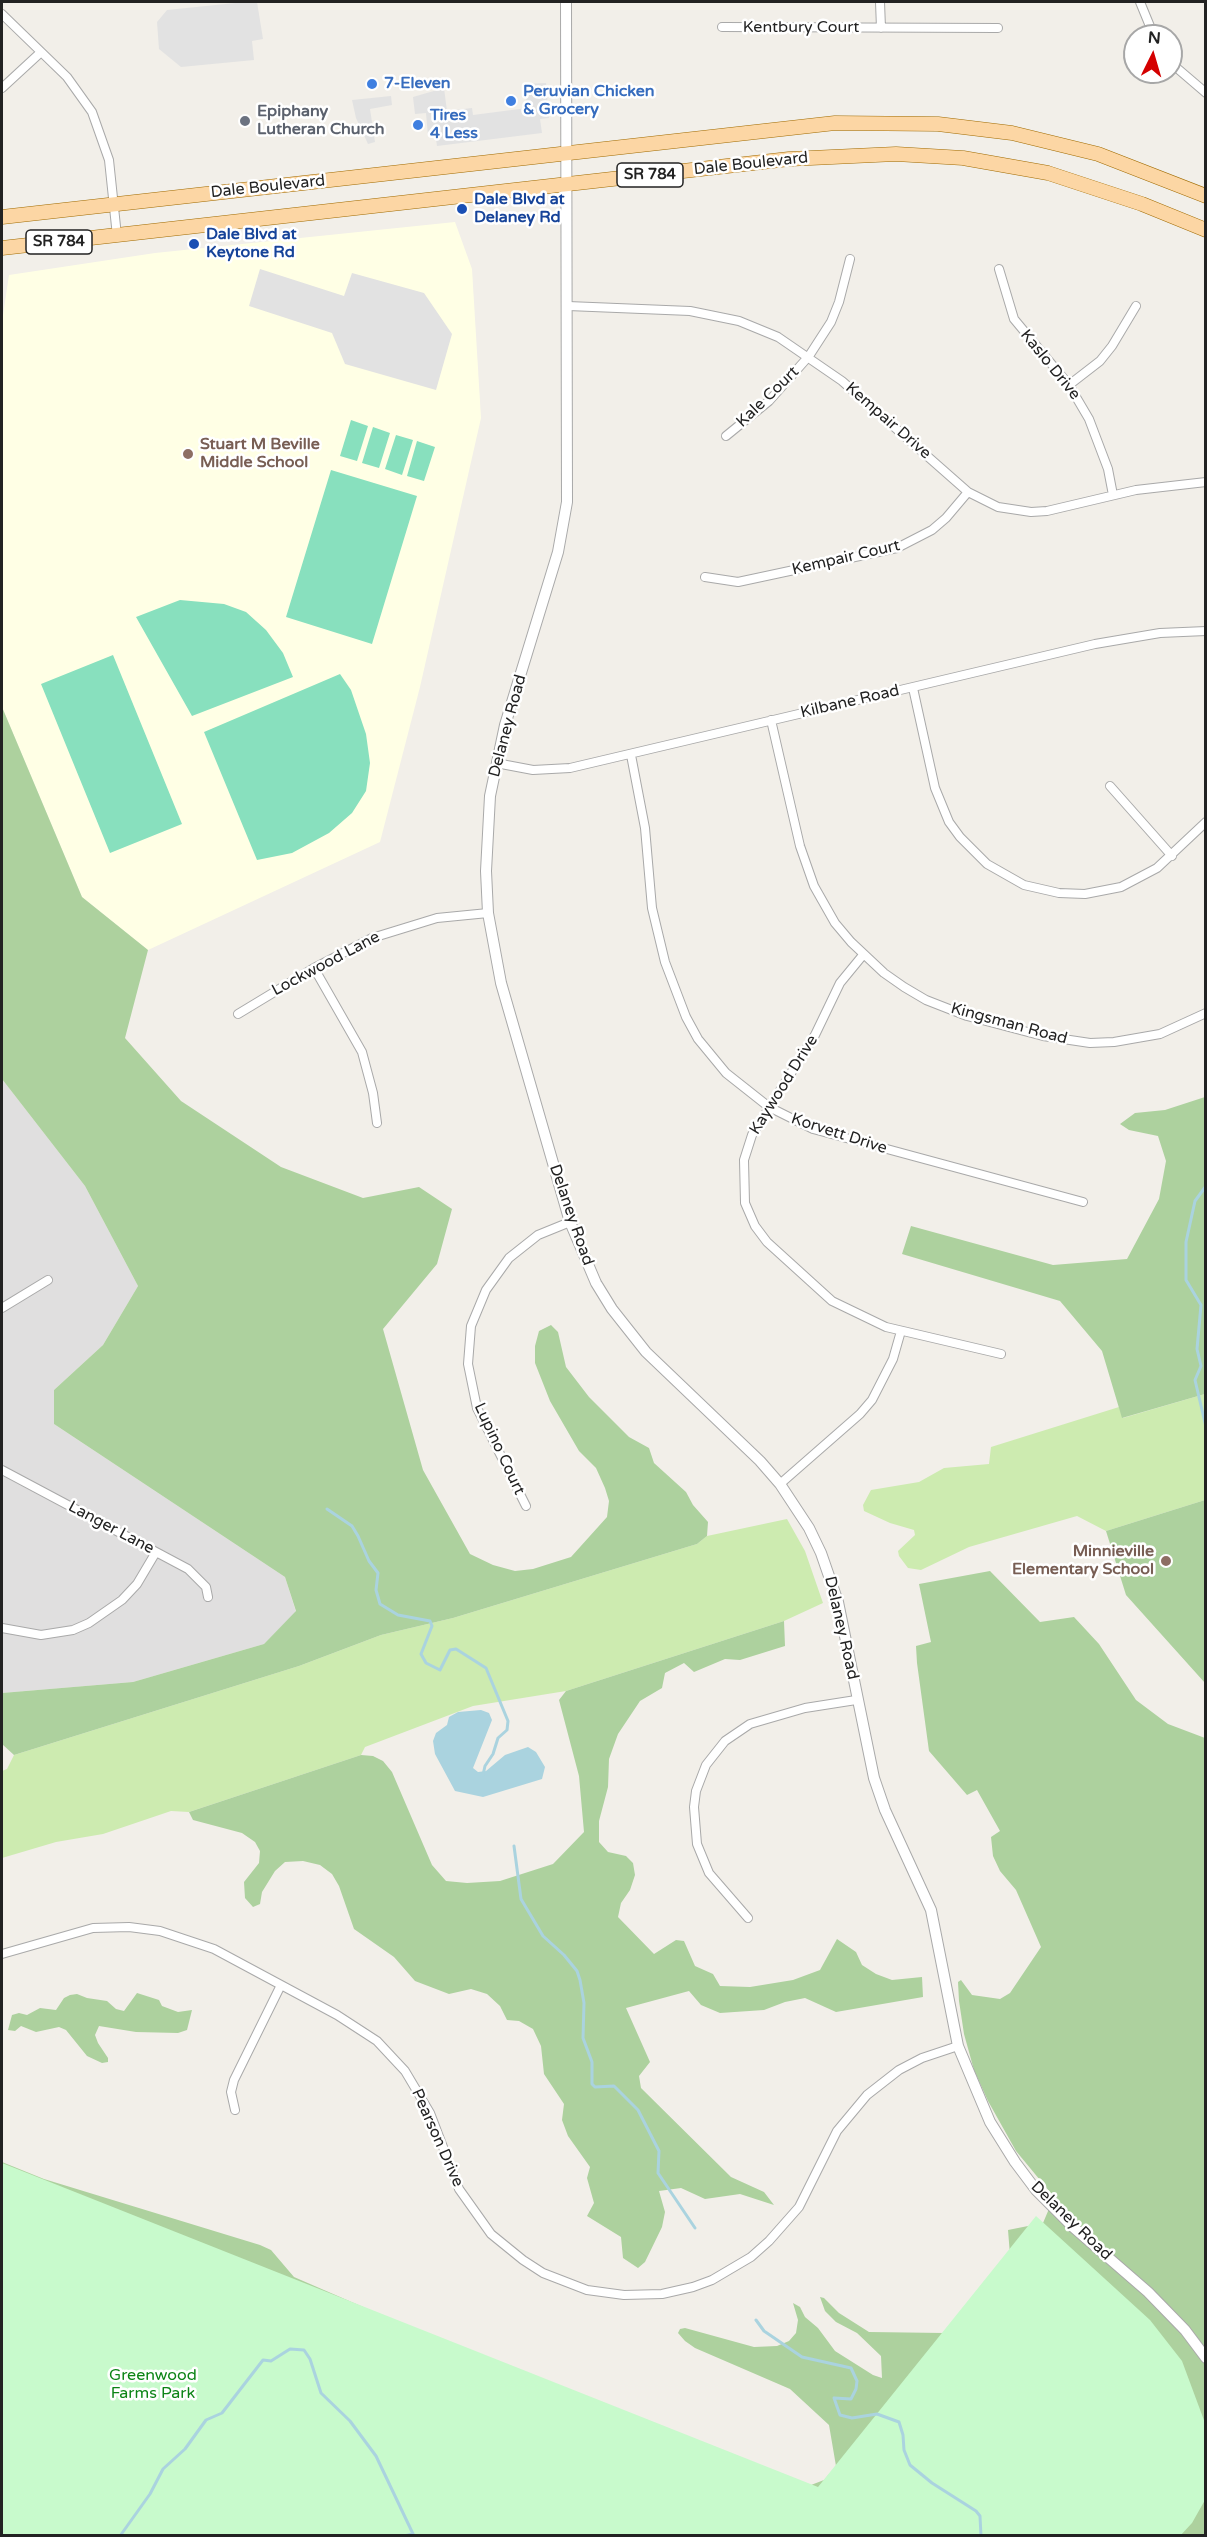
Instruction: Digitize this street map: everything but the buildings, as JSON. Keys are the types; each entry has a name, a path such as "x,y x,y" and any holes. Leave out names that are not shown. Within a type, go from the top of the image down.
{"main road":[{"name":"Dale Boulevard","path":"2,217 835,123 938,124 1012,133 1131,165 1206,196"},
{"name":"Dale Boulevard","path":"2,248 789,159 847,155 926,154 1048,173 1111,193 1206,230"}],"street":[{"name":"Delaney Road","path":"566,2 569,473 563,528 552,576 496,763 487,830 488,913 501,983 570,1222 596,1283 630,1334 667,1374 759,1461 780,1484 809,1528 825,1562 838,1602 867,1752 885,1810 931,1910 958,2046 990,2122 1036,2190 1073,2227 1155,2299 1185,2330 1206,2358"},
{"path":"880,2 881,28"},
{"path":"1140,2 1149,24"},
{"path":"2,14 80,93 99,125 109,160 117,236"},
{"name":"Kentbury Court","path":"722,27 998,28"},
{"path":"2,88 40,52"},
{"path":"1183,73 1206,93"},
{"name":"Kale Court","path":"726,436 768,401 809,356 827,329 840,302 850,259"},
{"name":"Kaslo Drive","path":"999,269 1014,319 1070,385 1089,419 1100,444 1113,495"},
{"name":"Kempair Drive","path":"568,306 665,309 714,315 764,330 809,356 842,381 968,492 998,507 1030,512 1057,510 1113,495 1165,485 1206,482"},
{"path":"1070,385 1100,361 1112,346 1136,306"},
{"name":"Kempair Court","path":"705,577 738,582 897,548 932,530 946,518 968,492"},
{"name":"Kilbane Road","path":"496,763 518,769 551,770 631,755 1124,638 1160,633 1206,631"},
{"path":"913,688 941,805 960,837 987,864 1004,876 1041,891 1103,892 1139,880 1172,856 1206,822"},
{"name":"Kingsman Road","path":"771,720 800,846 814,886 835,923 863,955 904,987 948,1010 1066,1041 1114,1042 1142,1038 1187,1023 1206,1013"},
{"name":"Korvett Drive","path":"631,755 645,828 652,908 674,989 686,1017 712,1058 746,1090 769,1107 813,1129 842,1139 1083,1202"},
{"path":"1110,786 1172,856"},
{"name":"Lockwood Lane","path":"238,1014 314,968 393,930 437,918 488,913"},
{"name":"Kaywood Drive","path":"863,955 840,983 815,1035 752,1135 744,1160 744,1196 755,1226 786,1262 832,1301 862,1317 901,1331 1001,1354"},
{"path":"314,968 362,1052 373,1093 377,1123"},
{"name":"Lupino Court","path":"526,1506 477,1408 468,1364 471,1326 486,1290 509,1258 538,1235 570,1222"},
{"path":"2,1308 48,1280"},
{"path":"780,1484 860,1414 872,1400 893,1359 901,1331"},
{"name":"Langer Lane","path":"2,1470 188,1569 206,1587 208,1597"},
{"path":"2,1628 41,1635 65,1632 89,1623 122,1600 137,1584 156,1552"},
{"path":"748,1918 709,1873 696,1844 694,1807 696,1791 706,1765 725,1741 750,1724 805,1708 856,1700"},
{"name":"Pearson Drive","path":"2,1954 76,1932 129,1927 160,1931 196,1942 356,2025 393,2056 418,2090 430,2113 459,2189 476,2216 505,2246 523,2260 564,2282 587,2290 624,2295 662,2294 693,2287 712,2280 751,2257 769,2241 799,2207 837,2131 867,2095 899,2070 922,2058 958,2046"},
{"path":"235,2110 231,2092 234,2080 281,1985"}],"shaded area":[{"path":"257,2 263,39 252,41 254,60 181,67 159,49 157,22 167,10"},
{"path":"546,83 549,118 540,119 542,133 437,146 436,139 428,136 426,113 415,114 413,97 444,88 447,111 472,108 473,115 527,108 525,84"},
{"path":"391,96 392,105 370,109 375,142 368,144 356,118 352,100"},
{"path":"455,222 472,269 481,418 420,687 380,842 148,950 82,897 2,707 2,322 9,275 155,253"},
{"path":"260,269 344,296 352,273 424,293 452,334 436,390 345,364 332,333 249,306"},
{"path":"2,1079 85,1186 138,1286 103,1345 54,1390 54,1424 285,1577 296,1612 264,1644 133,1682 2,1693"}],"green space":[{"path":"351,420 368,426 357,461 340,456"},
{"path":"373,427 390,433 379,468 362,463"},
{"path":"396,435 413,440 402,475 385,469"},
{"path":"417,441 435,447 424,481 407,476"},
{"path":"331,470 417,496 372,644 286,617"},
{"path":"180,600 224,604 246,612 266,630 283,653 293,677 192,716 136,617"},
{"path":"113,655 182,824 110,853 41,684"},
{"path":"340,674 351,690 366,734 370,763 366,791 352,813 329,833 292,853 257,860 204,732"},
{"path":"2,707 82,897 148,950 125,1038 181,1101 281,1167 363,1198 419,1187 452,1209 437,1264 383,1329 423,1470 470,1554 493,1565 515,1571 533,1569 571,1557 607,1517 609,1501 596,1468 579,1451 550,1401 535,1363 535,1346 539,1331 551,1325 558,1332 566,1367 589,1397 629,1437 649,1448 654,1463 686,1492 693,1505 708,1522 707,1536 697,1544 453,1618 381,1635 299,1666 14,1755 2,1744 2,1693 133,1682 264,1644 296,1611 285,1577 54,1424 54,1390 103,1345 138,1286 85,1186 2,1079"},
{"path":"1205,1097 1205,1394 1122,1418 1102,1351 1060,1301 902,1254 911,1226 1053,1265 1127,1259 1159,1199 1166,1161 1158,1136 1129,1130 1120,1124 1135,1113 1165,1110"},
{"path":"1205,1394 1205,1500 1106,1531 1077,1516 969,1547 921,1570 908,1568 898,1551 915,1535 914,1530 890,1523 864,1511 863,1505 871,1490 919,1482 944,1468 989,1464 991,1447 1119,1407 1123,1418"},
{"name":"Minnieville Elementary School","path":"1206,1500 1205,1683 1126,1595 1106,1531"},
{"path":"787,1519 805,1551 823,1603 784,1621 566,1691 473,1706 365,1747 361,1755 189,1812 171,1811 103,1834 56,1842 2,1858 2,1771 7,1769 14,1755 299,1666 381,1635 453,1618 697,1544 707,1536"},
{"name":"Greenwood Farms Park","path":"990,1571 1040,1622 1074,1617 1099,1644 1136,1700 1168,1724 1205,1738 1205,2535 2,2535 2,2162 44,2179 260,2245 271,2250 294,2277 619,2418 811,2485 824,2480 836,2466 829,2425 790,2389 695,2348 678,2333 680,2329 685,2328 754,2347 777,2346 789,2341 796,2333 798,2320 793,2303 800,2307 805,2317 818,2328 835,2351 873,2375 882,2378 881,2356 857,2333 836,2322 825,2311 820,2297 824,2298 839,2313 869,2332 944,2333 1010,2255 1008,2230 1043,2223 1054,2197 1016,2151 988,2101 974,2070 964,2034 958,1982 961,1980 972,1995 1000,1999 1010,1993 1041,1947 1016,1890 1000,1871 993,1856 991,1837 1000,1831 977,1790 967,1795 929,1751 917,1663 916,1646 931,1642 919,1584"},
{"path":"784,1621 785,1646 740,1660 725,1659 694,1672 684,1663 665,1673 662,1688 640,1701 618,1734 609,1759 608,1787 599,1821 599,1842 608,1852 626,1856 633,1863 635,1875 630,1890 621,1903 618,1917 654,1954 676,1940 684,1941 695,1966 713,1974 720,1986 750,1987 793,1980 820,1970 837,1939 856,1952 862,1965 876,1974 892,1980 922,1977 923,1997 836,2012 805,1998 764,2010 720,2013 701,2005 689,1991 626,2008 650,2062 639,2076 641,2088 731,2177 764,2192 774,2205 740,2194 705,2199 681,2188 659,2191 665,2212 662,2227 645,2262 638,2268 623,2258 621,2237 587,2216 594,2203 587,2178 590,2167 568,2136 562,2120 564,2104 544,2074 541,2046 533,2029 519,2021 507,2020 500,2006 487,1994 471,1989 449,1994 415,1981 394,1957 354,1929 339,1886 332,1874 320,1865 303,1861 285,1862 275,1871 262,1892 260,1904 253,1907 245,1898 244,1882 259,1863 260,1851 255,1842 242,1833 193,1820 189,1812 361,1755 373,1756 383,1761 392,1772 432,1865 446,1881 467,1883 500,1881 553,1864 584,1832 579,1776 559,1700 566,1691"},
{"path":"137,1993 159,2000 162,2006 178,2012 192,2010 187,2030 178,2033 136,2032 99,2026 95,2035 108,2058 108,2062 102,2063 87,2056 66,2030 59,2027 36,2032 21,2026 15,2031 8,2030 12,2015 19,2013 27,2015 40,2008 56,2010 64,1998 70,1995 77,1994 107,2001 116,2009 124,2011"},
{"name":"Greenwood Farms Park","path":"2,2163 818,2487 1036,2216 1150,2320 1182,2361 1205,2423 1205,2500 1192,2523 1180,2536 2,2535"}],"water":[{"path":"481,1710 489,1713 492,1720 473,1768 478,1772 486,1771 505,1755 528,1747 536,1752 545,1767 542,1779 483,1797 455,1791 435,1754 433,1741 436,1733 447,1725 449,1717 458,1712"}],"waterway":[{"path":"1206,1186 1195,1201 1186,1242 1186,1280 1201,1305 1197,1349 1201,1366 1195,1380 1206,1427"},
{"path":"327,1509 352,1526 358,1536 369,1561 378,1573 376,1590 380,1604 398,1615 430,1621 432,1626 421,1654 426,1663 440,1670 450,1650 456,1649 486,1668 508,1721 507,1730 498,1738 483,1775"},
{"path":"514,1846 521,1899 543,1936 564,1955 577,1971 580,1980 584,2003 583,2038 592,2062 592,2084 595,2087 614,2086 638,2110 659,2151 658,2173 695,2228"},
{"path":"756,2320 764,2331 802,2357 851,2368 857,2381 851,2399 834,2398 840,2415 852,2418 877,2414 899,2422 904,2450 910,2465 932,2483 976,2511 980,2516 981,2536"},
{"path":"120,2536 150,2494 163,2469 185,2449 206,2420 222,2413 263,2360 271,2361 290,2349 304,2350 310,2359 321,2393 350,2421 376,2456 414,2536"},
{"path":"404,2536 413,2534"}],"place":[{"name":"7-Eleven","path":"372,84"},
{"name":"Peruvian Chicken & Grocery","path":"511,101"},
{"name":"Epiphany Lutheran Church","path":"245,121"},
{"name":"Tires 4 Less","path":"418,125"},
{"name":"Dale Blvd at Delaney Rd","path":"462,209"},
{"name":"Dale Blvd at Keytone Rd","path":"194,244"},
{"name":"Stuart M Beville Middle School","path":"188,454"},
{"name":"Minnieville Elementary School","path":"1166,1561"}]}
